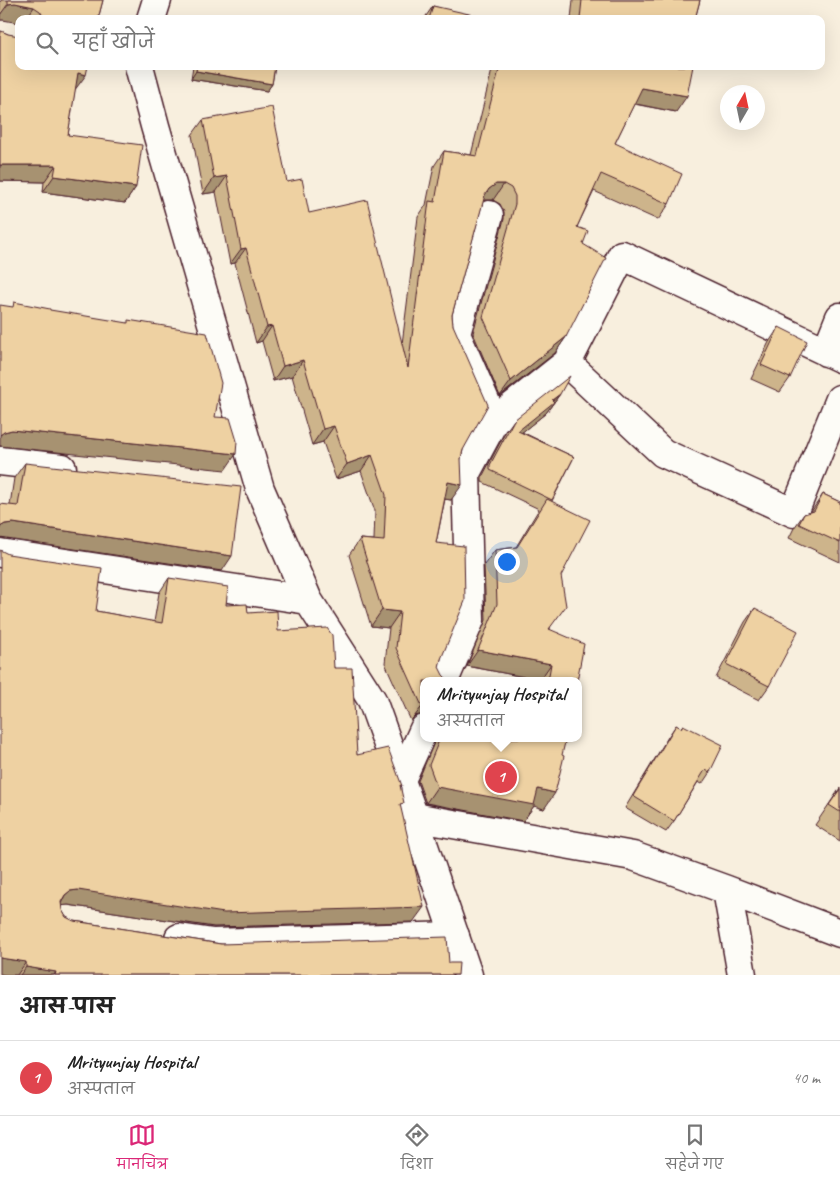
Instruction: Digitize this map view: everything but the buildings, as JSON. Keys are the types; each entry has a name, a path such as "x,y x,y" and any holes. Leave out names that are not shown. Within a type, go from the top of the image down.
{"street":[{"path":"152,15 156,0"},
{"path":"140,70 157,136 260,489 308,600 372,700 468,975"},
{"path":"489,214 456,334 494,421"},
{"path":"446,677 470,620 466,473 494,421 567,363 622,255 833,355 840,317"},
{"path":"567,363 663,454 794,513 840,399"},
{"path":"0,462 87,471"},
{"path":"231,486 260,489"},
{"path":"0,553 308,600"},
{"path":"401,780 420,738"},
{"path":"414,817 632,856 840,933"},
{"path":"727,890 742,975"},
{"path":"154,934 213,943 455,936"}],"place":[{"name":"Mrityunjay Hospital","path":"501,777"}]}
